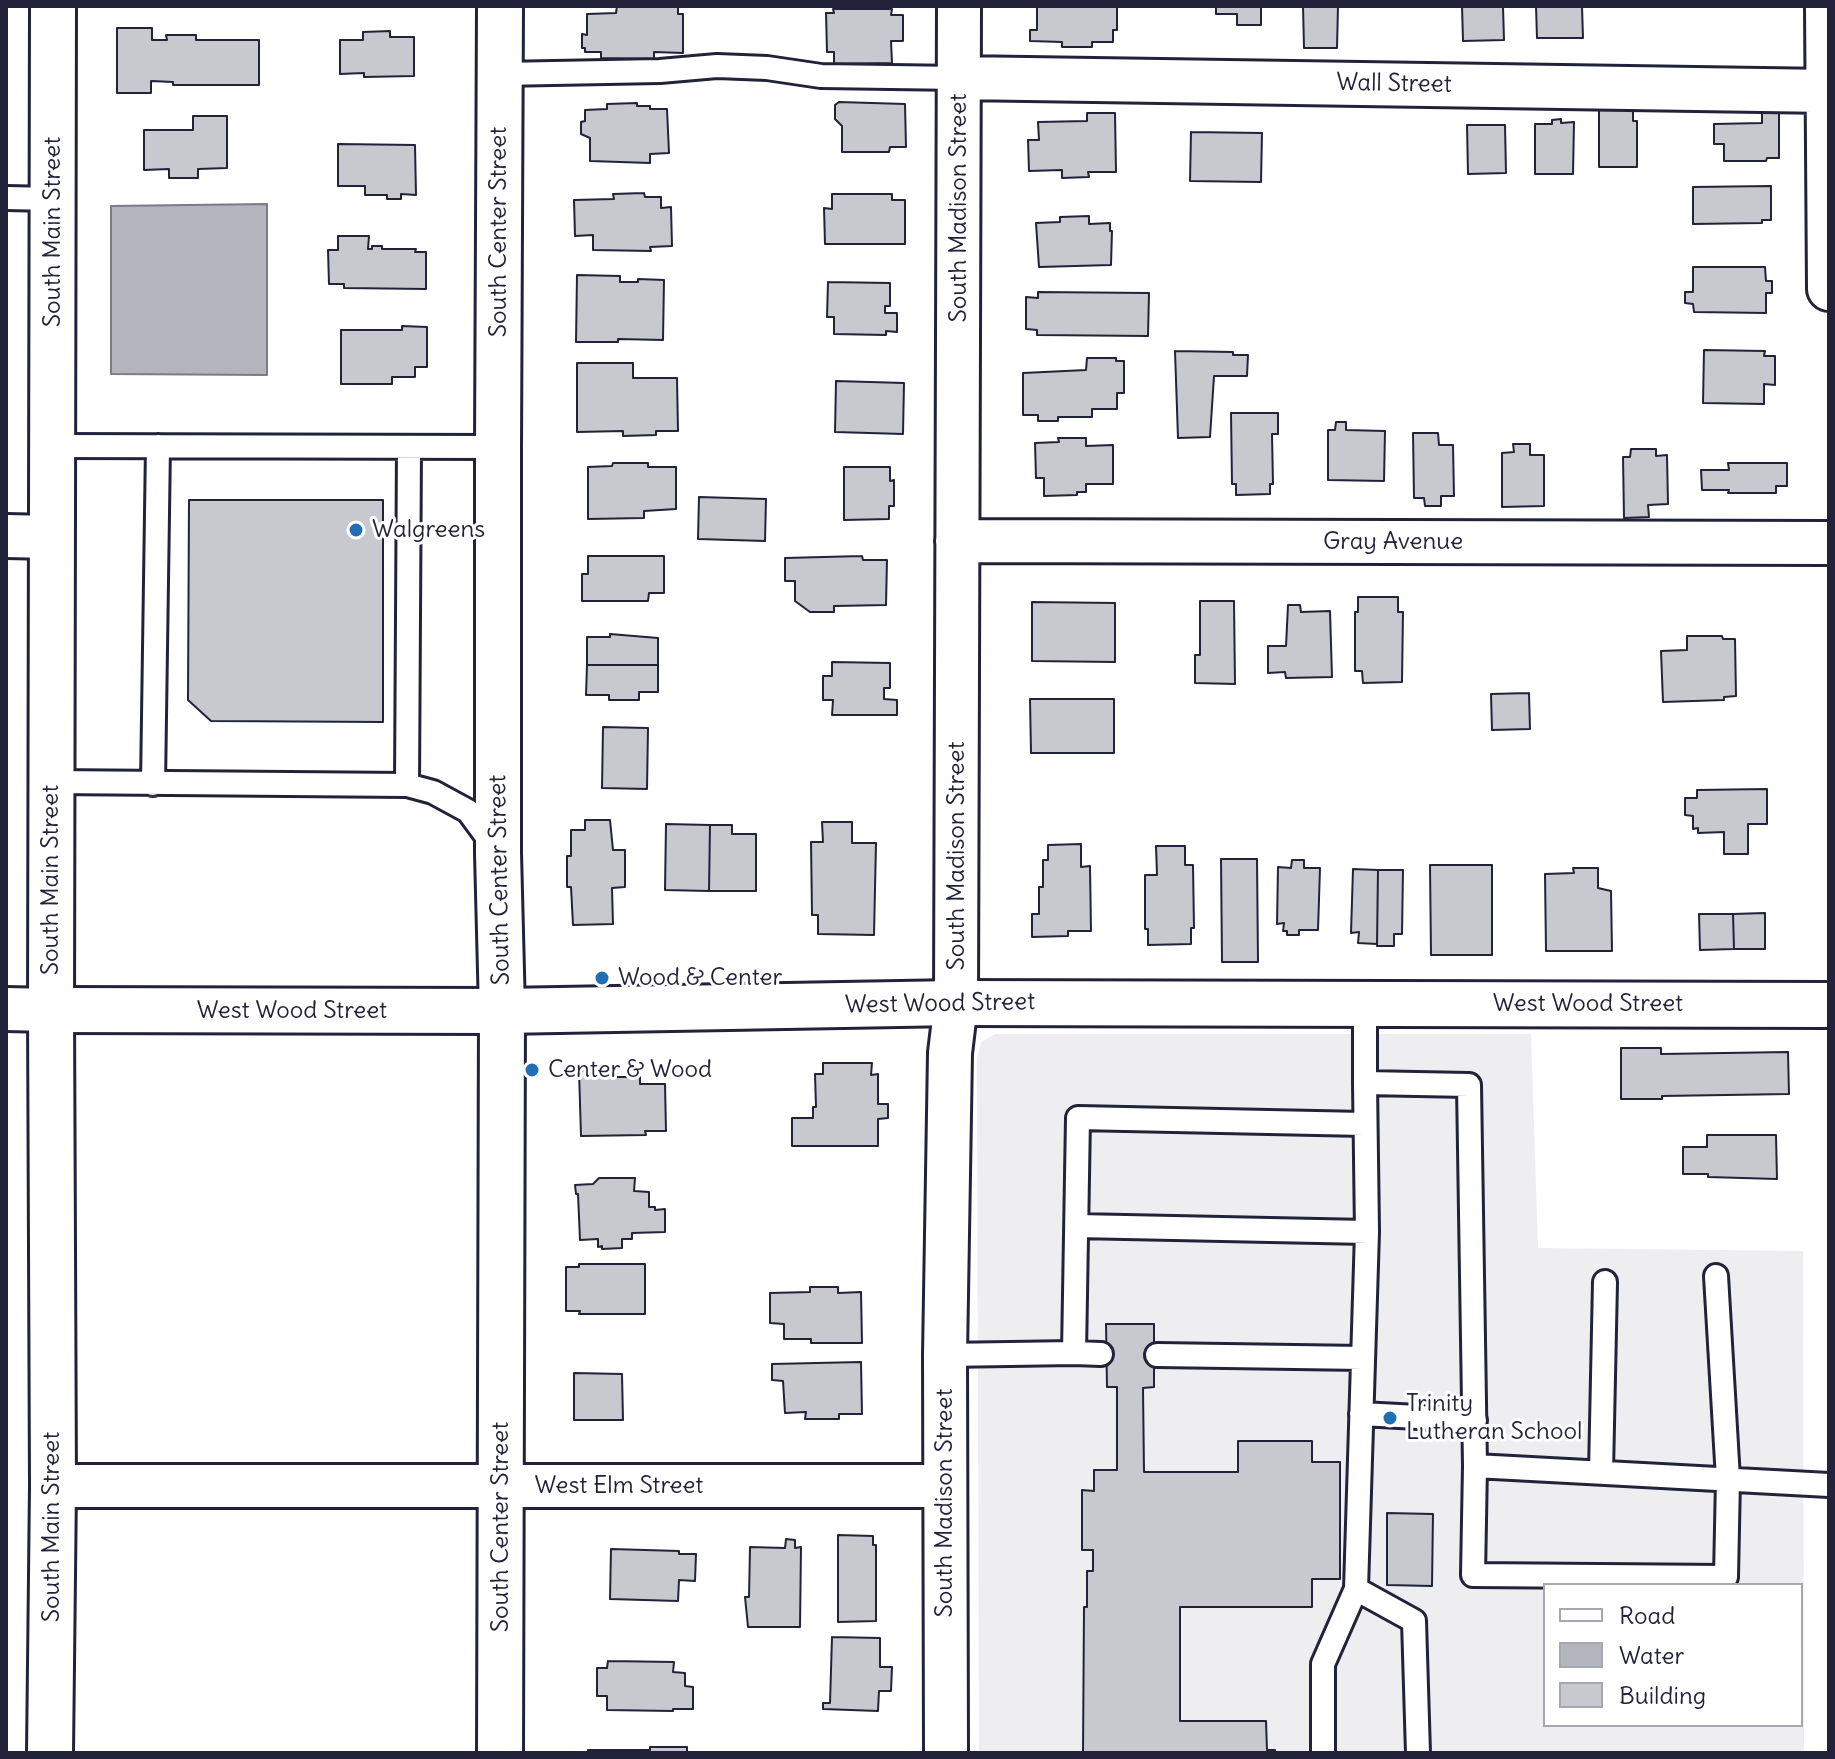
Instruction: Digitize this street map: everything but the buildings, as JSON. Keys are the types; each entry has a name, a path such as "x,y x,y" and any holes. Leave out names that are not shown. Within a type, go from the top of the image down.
{"main road":[{"name":"South Main Street","path":"50,1753 53,1486 53,6"},
{"name":"South Center Street","path":"500,6 500,1753"},
{"name":"West Wood Street","path":"51,1010 502,1011 956,1003 1829,1005"}],"street":[{"name":"South Madison Street","path":"946,1753 945,1355 950,1053 956,1003 959,6"},
{"path":"1827,6 1829,289"},
{"name":"Wall Street","path":"960,78 1828,91"},
{"path":"6,536 51,537"},
{"name":"Gray Avenue","path":"957,541 1829,543"},
{"path":"6,1009 51,1010"},
{"name":"West Elm Street","path":"53,1486 945,1486"}],"lane":[{"path":"500,74 660,71 717,66 767,68 821,76 960,78"},
{"path":"6,198 53,199"},
{"path":"52,446 498,447"},
{"path":"153,784 158,446"},
{"path":"407,785 409,447"},
{"path":"51,782 407,785 433,792 468,811 498,853"},
{"path":"1323,1753 1323,1664 1356,1589 1367,1232 1365,1003"},
{"path":"1365,1083 1469,1085 1475,1420 1473,1575 1726,1577 1728,1479 1716,1276"},
{"path":"1074,1353 1078,1118 1364,1124"},
{"path":"1077,1226 1367,1232"},
{"path":"1601,1472 1605,1282"},
{"path":"945,1355 1101,1354"},
{"path":"1157,1355 1363,1358"},
{"path":"1361,1414 1475,1420"},
{"path":"1475,1466 1829,1485"},
{"path":"1356,1589 1414,1621 1418,1753"}],"shaded area":[{"name":"Trinity Lutheran School","path":"995,1034 1531,1034 1538,1248 1803,1251 1804,1753 979,1753 977,1059 981,1042"}],"water":[{"path":"267,204 267,375 111,374 111,206"}],"place":[{"name":"Walgreens","path":"356,530"},
{"name":"Wood & Center","path":"602,978"},
{"name":"Center & Wood","path":"532,1070"},
{"name":"Trinity Lutheran School","path":"1390,1418"}]}
